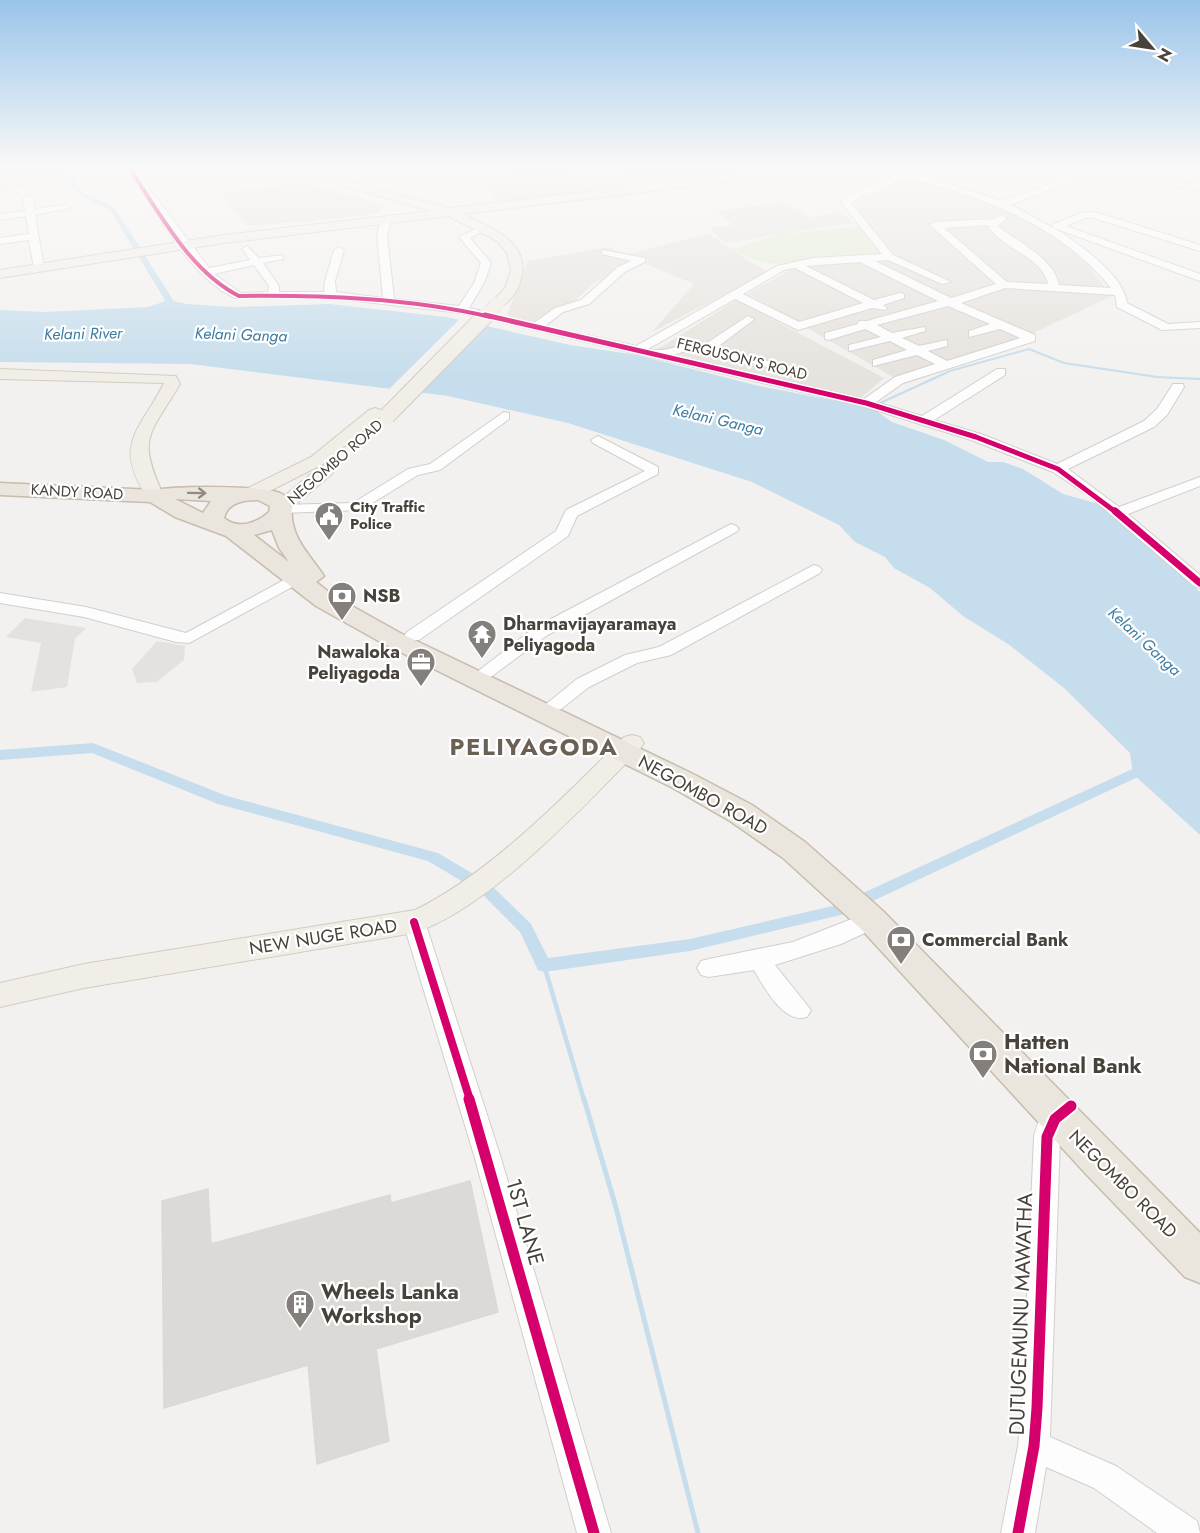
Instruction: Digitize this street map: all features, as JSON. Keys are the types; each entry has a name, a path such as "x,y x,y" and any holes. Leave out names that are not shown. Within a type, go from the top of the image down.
{"highway":[{"name":"KANDY ROAD","path":"0,490 155,496 175,493 272,497 281,511"},
{"path":"245,495 217,507 213,513 224,526 259,527 281,511"},
{"name":"KANDY ROAD","path":"155,496 178,511 224,526"},
{"name":"NEGOMBO ROAD","path":"281,511 290,548 309,573 366,611 554,705 768,830 866,906 1064,1111 1200,1262"},
{"name":"NEGOMBO ROAD","path":"224,526 325,601 385,634 628,747"},
{"name":"NEGOMBO ROAD","path":"1064,1111 1200,1236"}],"main road":[{"path":"0,274 141,251 245,238"},
{"path":"483,238 501,253 506,270 491,303"},
{"path":"381,415 491,303 512,289 518,270 513,252 500,238"},
{"path":"0,374 171,379 172,384 168,393 140,431 138,450 141,468 155,496"},
{"name":"NEGOMBO ROAD","path":"245,495 315,464 381,415"},
{"name":"NEGOMBO ROAD","path":"281,511 381,415"},
{"name":"NEW NUGE ROAD","path":"0,995 84,976 414,922 435,914 502,864 546,827 628,747"}],"street":[{"path":"0,241 23,238"},
{"path":"33,238 39,268"},
{"path":"180,238 206,272 279,257"},
{"path":"382,238 382,258 389,300"},
{"path":"462,310 479,283 486,263 464,238"},
{"path":"876,238 885,247 889,257"},
{"path":"949,238 1004,285"},
{"path":"1005,238 1045,268 1054,281 1054,287"},
{"path":"1062,238 1110,278 1120,292 1120,305 1166,327 1200,325"},
{"path":"1089,238 1200,278"},
{"path":"1167,238 1200,248"},
{"path":"247,249 274,286 273,295"},
{"path":"330,295 330,281 339,250"},
{"path":"537,326 559,310 585,302 622,269 641,260 606,252"},
{"path":"640,349 781,268 795,264 889,257 946,282 922,290"},
{"path":"862,259 922,290 1031,338 891,383 866,403"},
{"path":"795,264 896,317"},
{"name":"FERGUSON'S ROAD","path":"206,272 230,293 239,296 330,295 462,310 663,354 866,403 976,437 1058,469 1080,482 1200,583"},
{"path":"829,336 980,294 1004,285 1120,292"},
{"path":"734,294 798,326 900,296"},
{"path":"844,314 946,364"},
{"path":"707,349 747,319"},
{"path":"973,334 1002,324"},
{"path":"853,348 921,329"},
{"path":"877,363 943,343"},
{"path":"663,354 688,346 764,364"},
{"path":"922,421 1000,372"},
{"path":"1058,469 1149,424 1162,412 1178,387"},
{"path":"281,511 356,507 413,472 435,466 448,459 504,416"},
{"path":"413,636 563,533 570,513 651,474 653,470 598,440"},
{"path":"1116,513 1200,481"},
{"path":"486,672 540,632 731,529"},
{"path":"554,705 583,683 631,659 665,651 814,570"},
{"path":"0,598 86,612 176,637 189,638 297,578"},
{"path":"709,968 761,960 852,931 866,906"},
{"name":"1ST LANE","path":"414,922 487,1155 594,1533"},
{"path":"761,960 773,982 799,1010"},
{"name":"DUTUGEMUNU MAWATHA","path":"1018,1533 1034,1446 1047,1137 1050,1124 1064,1111"},
{"path":"1034,1446 1105,1477 1185,1533"}],"shaded area":[{"path":"694,238 713,238 767,272 652,332 694,284 643,263 595,282 548,326 507,315 528,261 609,247 624,255"},
{"path":"719,238 760,238 725,243"},
{"path":"880,238 1054,238 1087,264 1112,296 1023,338 895,378 747,294 790,270 841,263 900,260"},
{"path":"736,300 884,378 857,401 658,349"},
{"path":"25,618 86,628 75,639 67,687 31,692 41,643 6,637"},
{"path":"157,641 185,646 184,660 157,682 137,683 132,669"}],"green space":[{"path":"769,238 869,238 883,255 806,265 786,265 749,258 732,249"}],"water":[{"path":"169,300 187,304 235,307 330,304 447,317 570,345 637,355 755,385 872,408 892,422 944,440 988,462 1003,462 1023,469 1063,494 1099,504 1152,545 1200,592 1200,835 1133,774 1130,753 1064,688 1008,644 963,616 930,588 894,568 885,557 855,542 839,525 752,482 568,423 448,396 190,364 0,362 0,310 45,312 148,307"}],"pier":[{"path":"462,317 488,322 417,395 387,391"}],"building":[{"name":"Wheels Lanka Workshop","path":"470,1181 498,1312 376,1349 389,1441 317,1464 308,1365 164,1408 162,1201 208,1189 211,1244 390,1195 391,1203"}],"waterway":[{"path":"131,238 169,300 160,313"},
{"path":"876,405 950,371 1029,349 1064,363 1157,377 1200,379"},
{"path":"0,755 93,748 223,800 433,857 485,888 526,928 544,965 690,945 840,910 1133,774"},
{"path":"544,965 584,1100"},
{"path":"584,1099 615,1204 698,1533"}],"cycle path":[{"path":"178,238 211,277 239,296 330,295 462,310 866,403 976,437 1058,469 1094,493 1200,583"},
{"path":"414,922 487,1155 594,1533"},
{"path":"1018,1533 1034,1446 1037,1408 1047,1137 1055,1119 1071,1106"}],"place":[{"name":"City Traffic Police","path":"329,542"},
{"name":"NSB","path":"342,622"},
{"name":"Dharmavijayaramaya Peliyagoda","path":"482,660"},
{"name":"Nawaloka Peliyagoda","path":"421,688"},
{"name":"Commercial Bank","path":"901,966"},
{"name":"Hatten National Bank","path":"983,1080"},
{"name":"Wheels Lanka Workshop","path":"300,1330"}],"district":[{"name":"PELIYAGODA","path":"534,747"}],"water label":[{"name":"Kelani River","path":"83,333"},
{"name":"Kelani Ganga","path":"241,334"},
{"name":"Kelani Ganga","path":"718,419"},
{"name":"Kelani Ganga","path":"1145,641"}]}
